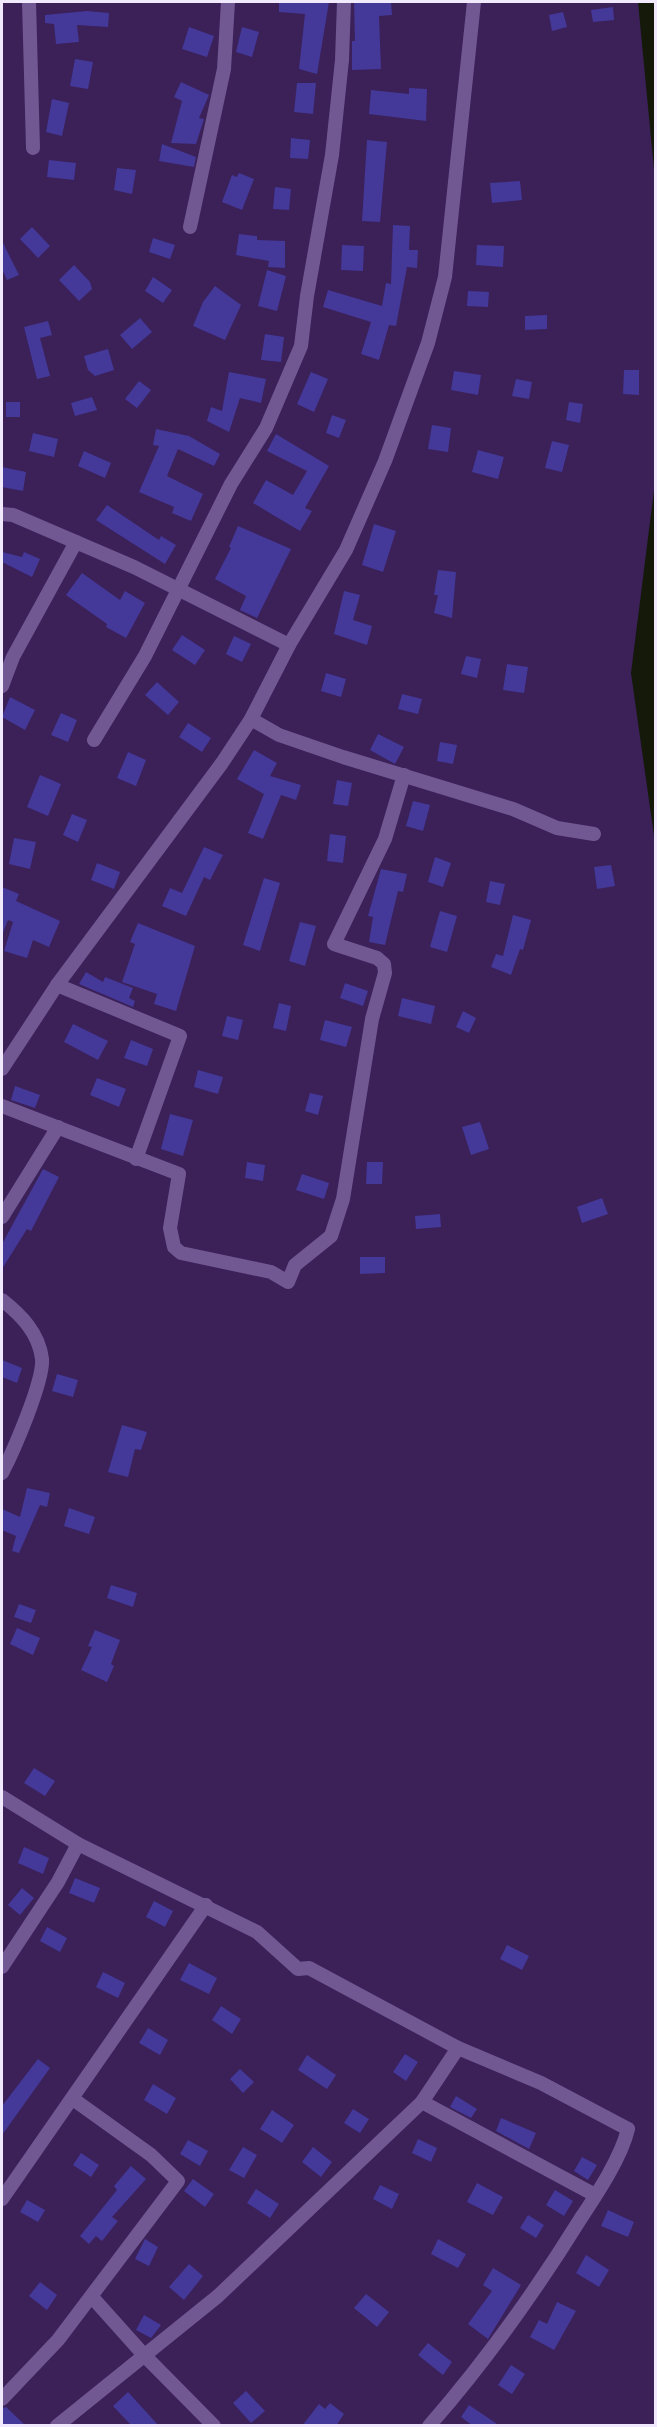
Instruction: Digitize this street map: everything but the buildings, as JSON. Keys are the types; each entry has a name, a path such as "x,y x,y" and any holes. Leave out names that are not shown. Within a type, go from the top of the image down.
{"street":[{"path":"29,2 33,148"},
{"path":"190,227 224,69 228,2"},
{"path":"94,740 145,656 179,591 204,534 231,484 266,428 302,346 307,296 332,155 342,60 344,2"},
{"path":"2,1069 57,985 222,763 251,719 289,645 346,550 385,461 428,344 445,277 474,2"},
{"path":"2,514 13,515 135,567 289,645"},
{"path":"2,686 13,657 76,542"},
{"path":"251,719 279,735 513,809 557,828 594,834"},
{"path":"2,1106 179,1174 170,1228 174,1247 181,1252 271,1272 288,1282 295,1265 331,1236 343,1199 372,1019 385,973 384,964 377,958 334,944 385,839 404,775"},
{"path":"57,985 180,1036 136,1159"},
{"path":"2,1217 58,1127"},
{"path":"2,1300 23,1316 38,1345 42,1362 26,1420 2,1473"},
{"path":"2,1797 78,1844 257,1932 298,1969 309,1968 458,2048 541,2083 628,2129 595,2196 542,2281 492,2352 429,2426"},
{"path":"2,1967 58,1882 78,1844"},
{"path":"2,2199 74,2099 206,1905"},
{"path":"57,2426 218,2296 422,2102 458,2048"},
{"path":"2,2399 58,2340 178,2181 151,2155 74,2099"},
{"path":"422,2102 595,2196"},
{"path":"92,2297 143,2355 214,2426"}],"shaded area":[{"path":"638,2 655,2 655,180"},
{"path":"655,482 656,843 631,673"}]}
